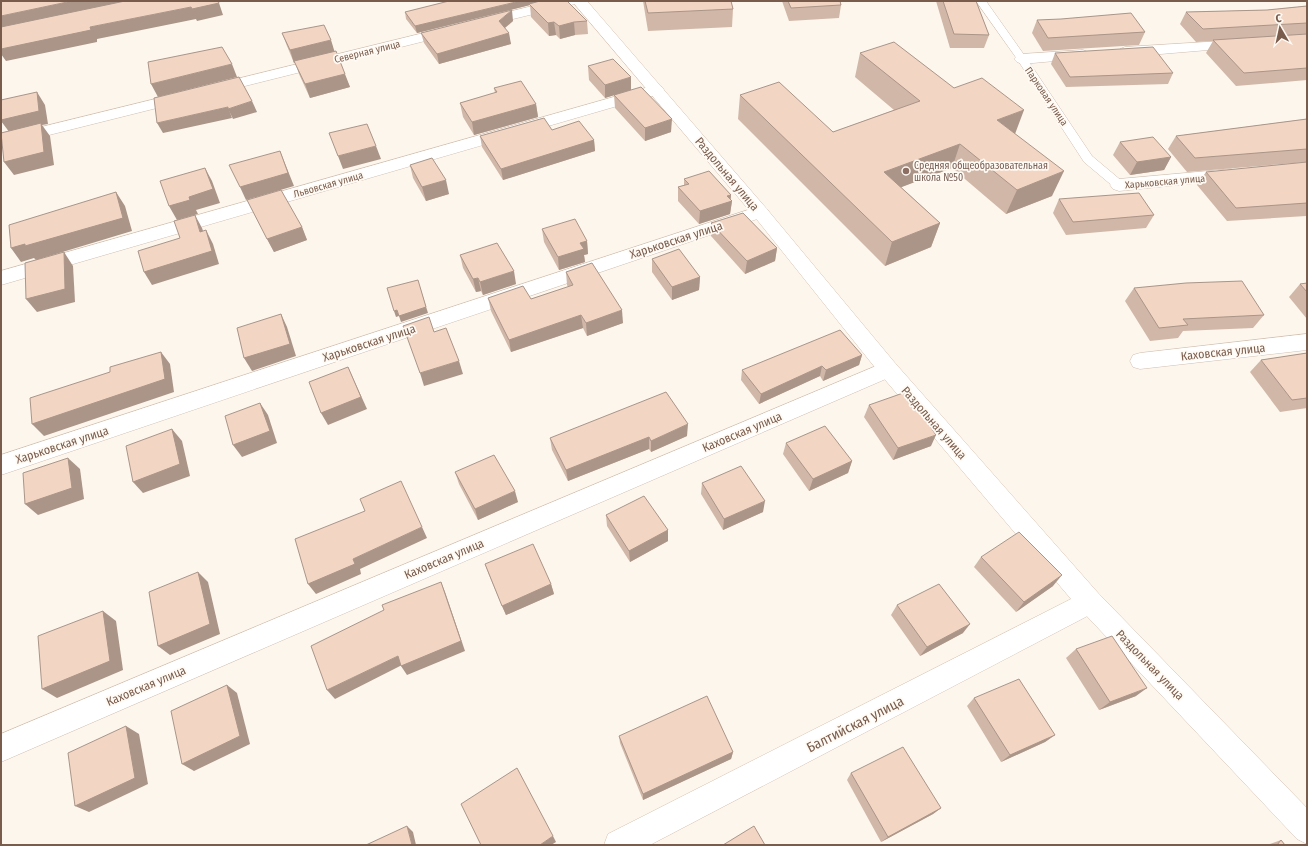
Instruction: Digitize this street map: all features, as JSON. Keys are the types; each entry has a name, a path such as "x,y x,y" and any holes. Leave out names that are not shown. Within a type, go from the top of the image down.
{"street":[{"name":"Северная улица","path":"1,142 570,1"},
{"name":"Раздольная улица","path":"579,1 760,212 888,370 1090,602 1307,829"},
{"path":"1109,53 1252,44"},
{"path":"1022,59 1093,54"},
{"name":"Львовская улица","path":"1,278 656,90"},
{"name":"Харьковская улица","path":"1119,185 1244,174"},
{"name":"Харьковская улица","path":"1,465 760,212"},
{"name":"Каховская улица","path":"1140,361 1307,342"},
{"name":"Каховская улица","path":"1,748 888,370"},
{"name":"Балтийская улица","path":"619,845 1090,602"}],"lane":[{"name":"Парковая улица","path":"981,1 1022,59 1088,159 1119,185"}],"building":[{"path":"72,1 1,16 1,2"},
{"path":"125,1 218,1 219,3 90,27 91,30 1,49 1,27"},
{"path":"449,1 520,1 415,26 405,12"},
{"path":"540,1 567,1 587,21 574,22 559,26 554,22 548,23 529,4"},
{"path":"645,1 731,1 733,9 648,13"},
{"path":"788,1 840,1 841,5 791,8"},
{"path":"943,1 976,1 989,35 954,34"},
{"path":"1307,6 1307,23 1203,29 1186,12 1267,10"},
{"path":"512,10 499,21 509,33 437,54 421,33"},
{"path":"1131,13 1145,32 1048,38 1037,20 1061,19"},
{"path":"324,25 331,40 290,50 282,33"},
{"path":"1307,34 1307,68 1244,73 1213,40"},
{"path":"894,42 954,88 982,78 1024,110 997,120 1064,171 1017,190 960,144 884,172 940,223 892,242 740,95 779,82 833,132 920,101 860,53"},
{"path":"222,47 232,64 151,84 148,62"},
{"path":"1153,47 1173,73 1070,77 1055,53"},
{"path":"336,51 345,74 305,84 294,61"},
{"path":"613,59 631,77 605,85 588,66"},
{"path":"239,77 252,101 228,109 228,107 157,123 154,98"},
{"path":"521,81 536,104 472,122 460,103 497,92 494,88"},
{"path":"641,87 672,119 645,128 614,95"},
{"path":"37,92 39,111 1,120 1,100"},
{"path":"544,118 552,130 579,121 594,140 501,169 480,136"},
{"path":"1307,119 1307,149 1195,158 1176,136"},
{"path":"41,123 44,152 4,162 1,133"},
{"path":"367,124 376,146 338,156 329,133"},
{"path":"1153,137 1171,157 1137,162 1120,142"},
{"path":"280,151 288,173 240,187 229,165"},
{"path":"432,158 446,180 422,187 410,165"},
{"path":"1307,162 1307,203 1236,208 1206,172"},
{"path":"205,168 213,189 189,197 190,200 169,206 160,181"},
{"path":"709,171 731,195 727,196 732,201 700,211 678,187 689,184 684,179"},
{"path":"281,190 302,227 267,239 247,200"},
{"path":"116,192 123,218 25,246 25,244 11,248 9,225"},
{"path":"1139,193 1154,215 1073,222 1059,199"},
{"path":"743,213 777,248 747,261 711,223"},
{"path":"195,215 200,232 206,230 212,251 144,272 138,251 180,238 174,221"},
{"path":"575,219 587,241 580,243 584,249 558,257 542,229"},
{"path":"497,243 514,271 480,282 478,278 473,279 460,255"},
{"path":"679,249 700,277 672,287 652,259"},
{"path":"64,252 65,289 26,299 25,263"},
{"path":"592,263 622,310 586,323 581,315 509,340 488,298 523,286 531,299 573,285 566,272"},
{"path":"418,280 426,307 399,316 397,310 394,311 387,288"},
{"path":"1242,281 1264,315 1183,319 1188,325 1159,328 1134,288 1186,283"},
{"path":"1307,283 1307,292 1300,284"},
{"path":"281,314 290,344 244,358 237,328"},
{"path":"429,317 434,332 446,328 459,361 420,373 403,326"},
{"path":"840,330 862,355 826,370 822,366 761,394 742,370"},
{"path":"161,352 165,379 32,424 30,398 110,372 110,367"},
{"path":"1307,353 1307,398 1292,400 1261,360"},
{"path":"348,367 361,397 321,413 309,382"},
{"path":"666,392 688,424 651,441 649,437 566,470 550,438"},
{"path":"906,392 936,435 898,448 869,405"},
{"path":"260,403 270,431 233,445 225,416"},
{"path":"825,426 852,461 813,479 786,443"},
{"path":"172,429 180,464 133,482 126,446"},
{"path":"494,455 515,491 475,509 455,472"},
{"path":"68,458 72,488 25,504 23,473"},
{"path":"741,466 765,501 724,519 702,483"},
{"path":"401,481 422,527 353,559 355,564 308,584 295,539 365,511 360,499"},
{"path":"644,496 668,530 629,551 606,515"},
{"path":"1019,532 1062,575 1024,602 981,557"},
{"path":"533,544 551,584 502,606 485,564"},
{"path":"198,572 210,624 158,646 149,592"},
{"path":"441,582 461,641 401,666 398,656 327,690 311,646 384,610 382,605"},
{"path":"939,584 970,624 927,647 897,605"},
{"path":"103,611 110,661 42,689 38,636"},
{"path":"1112,636 1147,688 1110,702 1076,649"},
{"path":"1019,679 1055,735 1010,755 974,698"},
{"path":"227,685 240,736 182,764 171,711"},
{"path":"707,696 733,752 643,794 619,736"},
{"path":"126,726 135,778 75,806 68,753"},
{"path":"903,747 941,808 888,837 851,773"},
{"path":"517,768 553,836 540,845 481,845 461,804"},
{"path":"407,826 412,845 366,845"},
{"path":"754,826 765,845 723,845"},
{"path":"1281,840 1285,845 1277,845"}],"place":[{"name":"Средняя общеобразовательная школа №50","path":"906,171"}]}
